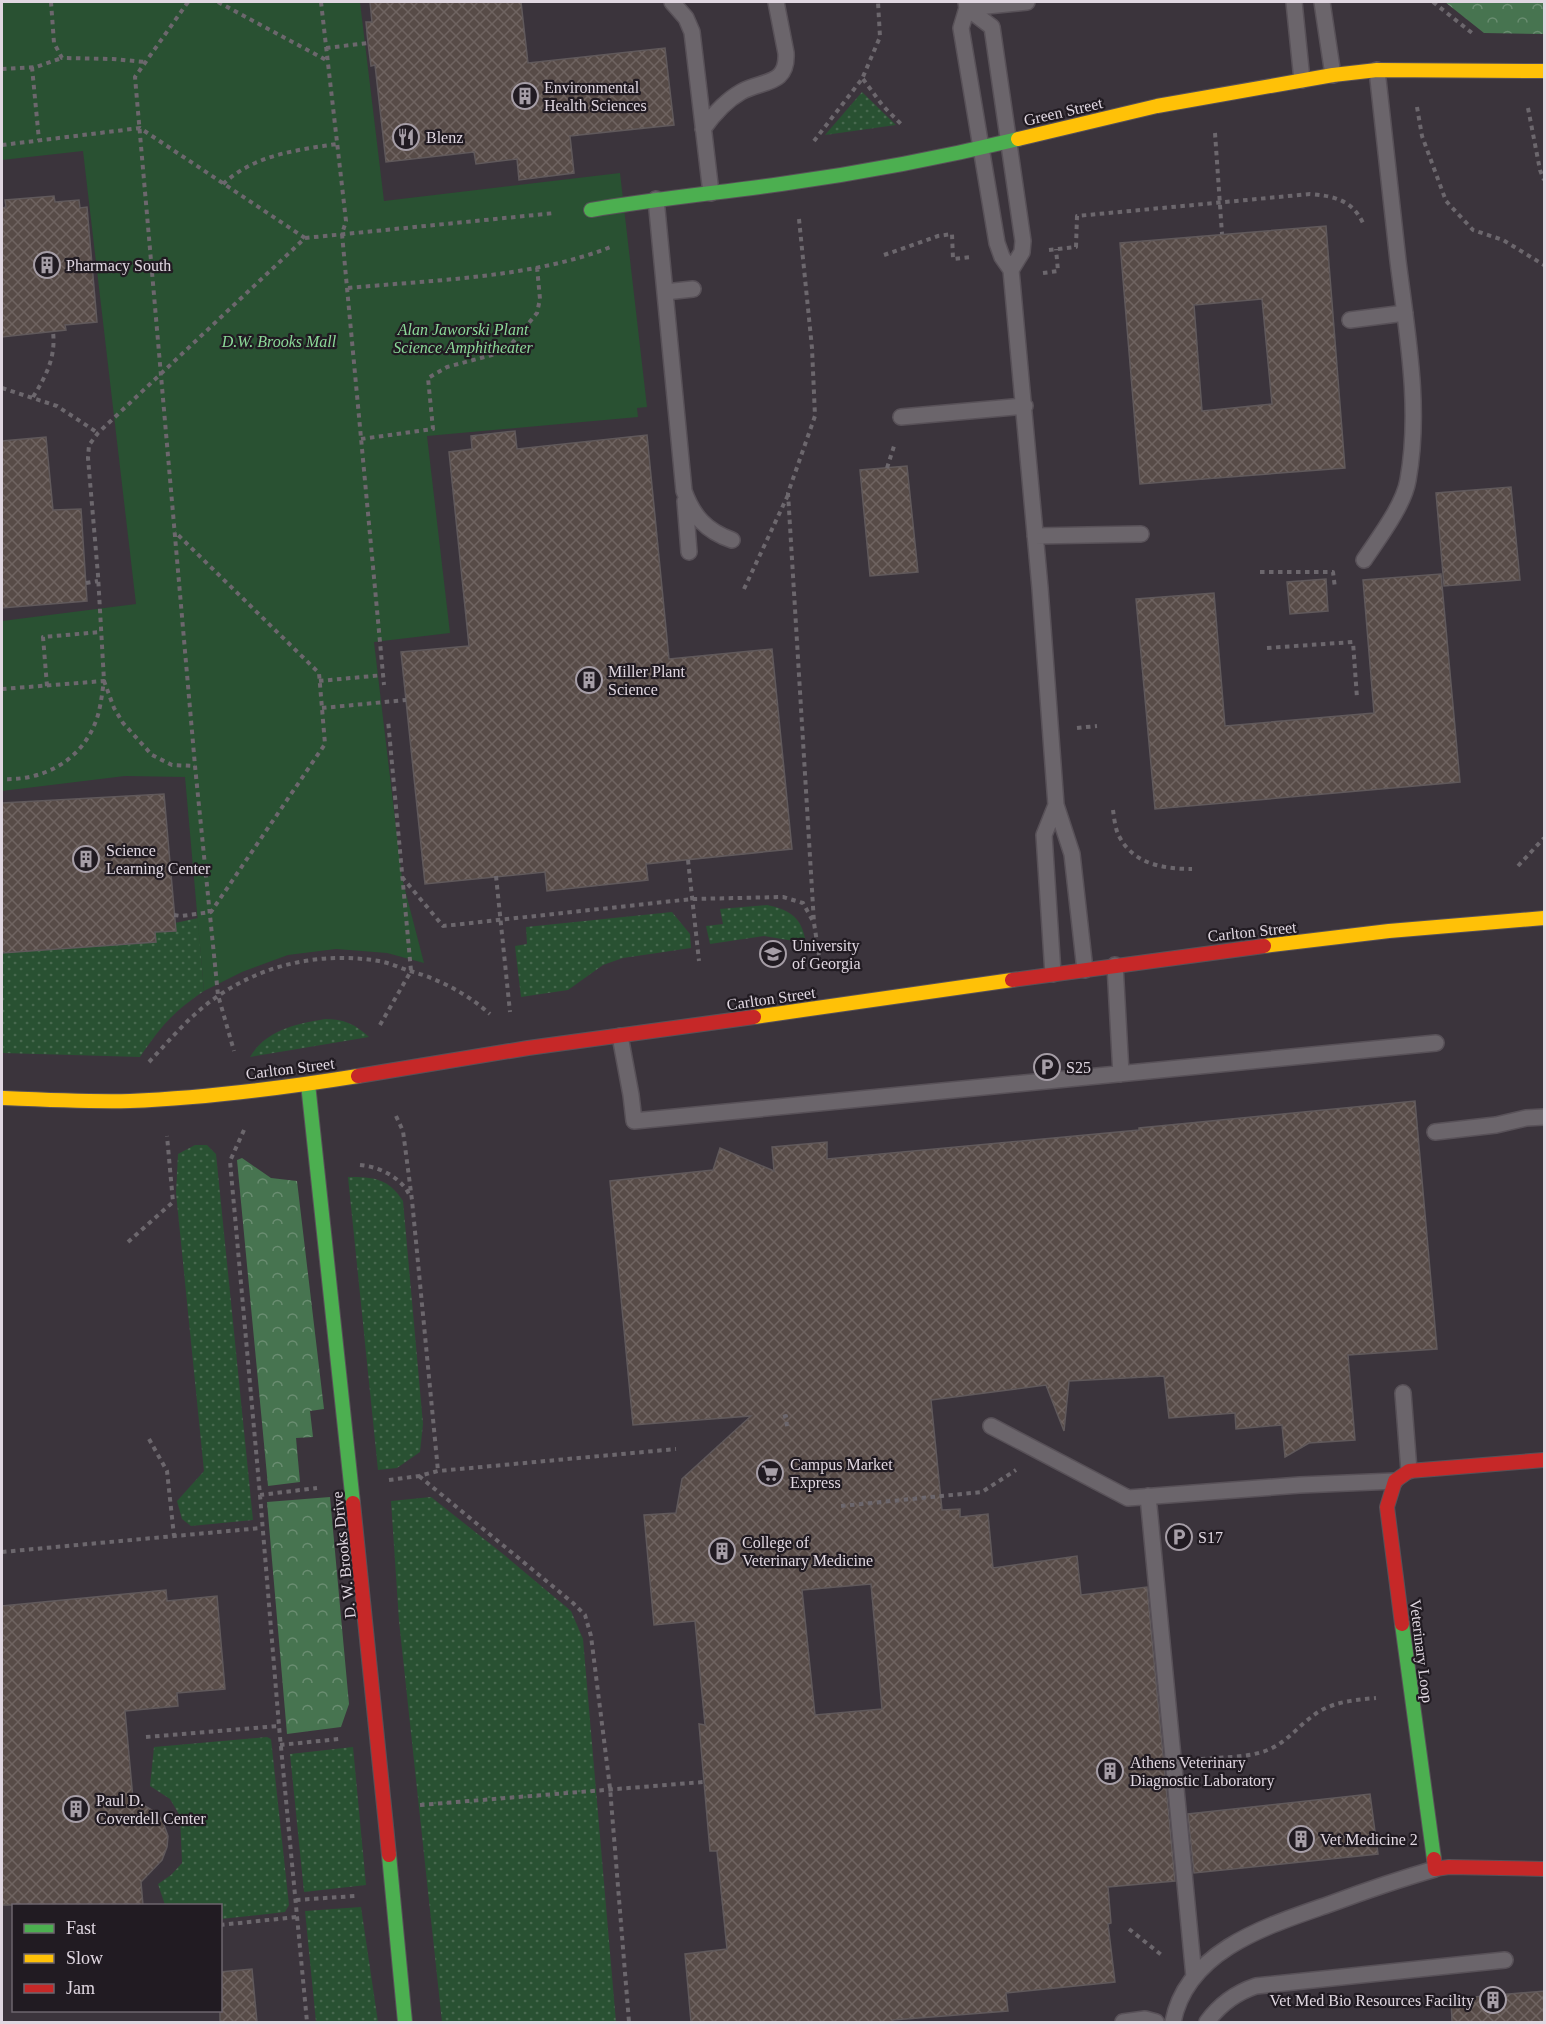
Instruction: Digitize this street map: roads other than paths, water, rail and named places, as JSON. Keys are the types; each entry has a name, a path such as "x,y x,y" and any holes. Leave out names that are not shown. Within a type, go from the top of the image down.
{"street":[{"name":"Green Street","path":"591,210 781,184 982,148 1157,106 1333,75 1377,70 1545,71"},
{"name":"Carlton Street","path":"2,1098 33,1101 134,1101 308,1084 512,1050 1224,950 1484,922 1545,918"},
{"name":"D. W. Brooks Drive","path":"308,1084 362,1581 405,2022"},
{"path":"1395,1481 1409,1471 1545,1460"},
{"name":"Veterinary Loop","path":"1395,1481 1387,1507 1435,1869"},
{"path":"1435,1869 1449,1867 1545,1869"}],"lane":[{"path":"672,2 682,12 691,28 711,193"},
{"path":"703,129 730,99 751,87 772,81 783,72 786,52 776,2"},
{"path":"967,5 1027,2"},
{"path":"1294,2 1302,80"},
{"path":"1322,2 1333,75"},
{"path":"967,5 992,27 1023,241 1022,252 1011,270"},
{"path":"967,5 961,28 997,243 1002,257 1011,270 1025,406 1056,805 1072,854 1084,970"},
{"path":"1364,560 1395,511 1408,482 1413,422 1405,313 1377,70"},
{"path":"656,200 689,552"},
{"path":"665,292 693,290"},
{"path":"1350,320 1405,313"},
{"path":"901,417 1025,406"},
{"path":"684,489 692,511 703,524 710,530 732,540"},
{"path":"1035,536 1141,534"},
{"path":"1053,974 1044,835 1056,805"},
{"path":"1115,965 1120,1074"},
{"path":"620,1036 634,1121 1436,1043"},
{"path":"1435,1132 1545,1117"},
{"path":"1403,1393 1409,1471"},
{"path":"991,1426 1128,1498 1300,1485 1395,1481"},
{"path":"1148,1496 1194,1977"},
{"path":"1173,2022 1182,1996 1194,1977 1223,1951 1247,1936 1278,1922 1435,1869"},
{"path":"1207,2022 1230,1998 1256,1986 1505,1960"},
{"path":"1123,2022 1145,2019 1156,2022"}],"place":[{"name":"Environmental Health Sciences","path":"525,96"},
{"name":"Blenz","path":"406,137"},
{"name":"Pharmacy South","path":"47,265"},
{"name":"Miller Plant Science","path":"589,680"},
{"name":"Science Learning Center","path":"86,859"},
{"name":"University of Georgia","path":"773,954"},
{"name":"S25","path":"1047,1067"},
{"name":"Campus Market Express","path":"770,1473"},
{"name":"S17","path":"1179,1537"},
{"name":"College of Veterinary Medicine","path":"722,1551"},
{"name":"Athens Veterinary Diagnostic Laboratory","path":"1110,1771"},
{"name":"Paul D. Coverdell Center","path":"76,1809"},
{"name":"Vet Medicine 2","path":"1301,1839"},
{"name":"Vet Med Bio Resources Facility","path":"1493,2000"}],"park label":[{"name":"Alan Jaworski Plant Science Amphitheater","path":"463,338"},
{"name":"D.W. Brooks Mall","path":"279,341"}]}
